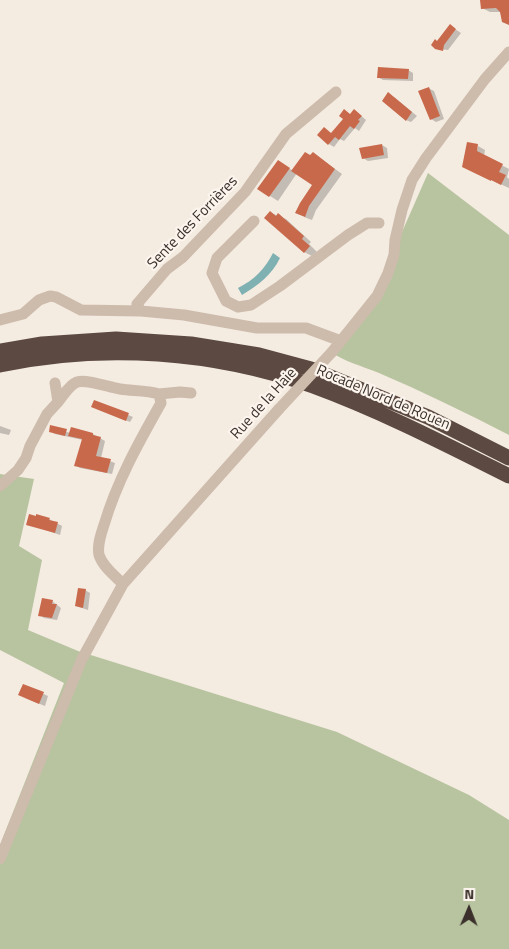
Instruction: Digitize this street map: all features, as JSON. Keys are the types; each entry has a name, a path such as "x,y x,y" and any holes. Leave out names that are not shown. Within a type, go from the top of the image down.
{"highway":[{"name":"Rocade Nord de Rouen","path":"0,351 42,344 116,339 191,344 259,355 320,372 428,417 509,458"},
{"name":"Rocade Nord de Rouen","path":"0,365 44,358 117,353 190,357 242,366 312,386 354,402 419,430 509,476"}],"street":[{"name":"Rue de la Haie","path":"0,859 82,659 123,584 332,352 377,296 394,255 395,240 402,210 415,174 485,79 509,52"},
{"name":"Sente des Forrières","path":"141,311 138,304 167,269 183,257 246,192 286,134 336,92"},
{"path":"254,221 216,258 212,274 226,301 238,307 251,305 367,223 379,223"},
{"path":"0,320 23,314 46,296 56,297 81,310 184,314 257,328 306,328 341,341"},
{"path":"0,486 18,470 26,458 30,446 47,414 72,385 77,382 84,381 120,389 150,391 159,394 191,393"},
{"path":"55,383 58,402"},
{"path":"123,584 108,570 99,555 98,544 123,472 161,403 159,394"}],"green space":[{"path":"428,173 509,235 509,435 428,395 347,361 329,351 372,300"},
{"path":"0,474 34,479 19,546 42,560 28,630 78,651 337,732 469,795 509,820 509,949 0,949 0,845 64,683 0,650"}],"water":[{"path":"273,253 280,258 273,270 242,295 238,288 258,274"}],"building":[{"path":"480,0 509,0 509,25 502,22 500,12 496,8 481,9"},
{"path":"450,24 456,29 444,45 443,51 435,49 431,45 435,39 437,41"},
{"path":"378,67 409,69 408,79 377,78"},
{"path":"429,87 440,116 430,120 418,91"},
{"path":"388,92 412,112 406,121 382,101"},
{"path":"344,109 350,114 354,109 362,116 358,120 360,121 354,129 350,126 339,140 335,137 328,145 317,135 324,127 331,133 343,119 339,116"},
{"path":"467,142 478,144 477,151 503,164 499,172 506,175 501,185 462,167"},
{"path":"382,144 384,155 362,159 359,148"},
{"path":"305,152 310,155 313,152 335,169 309,206 305,217 295,213 312,185 291,171"},
{"path":"278,160 290,168 269,197 257,189"},
{"path":"270,211 276,216 278,213 304,236 302,239 310,246 304,253 264,218"},
{"path":"94,400 129,413 126,421 91,407"},
{"path":"50,425 67,429 65,436 49,432"},
{"path":"71,427 101,437 96,456 111,459 107,473 74,466 82,439 68,436"},
{"path":"29,514 36,516 36,514 58,522 55,533 26,525"},
{"path":"78,588 86,589 83,608 75,606"},
{"path":"42,598 53,600 52,604 57,604 52,618 38,616"},
{"path":"23,684 44,692 39,704 18,695"}]}
